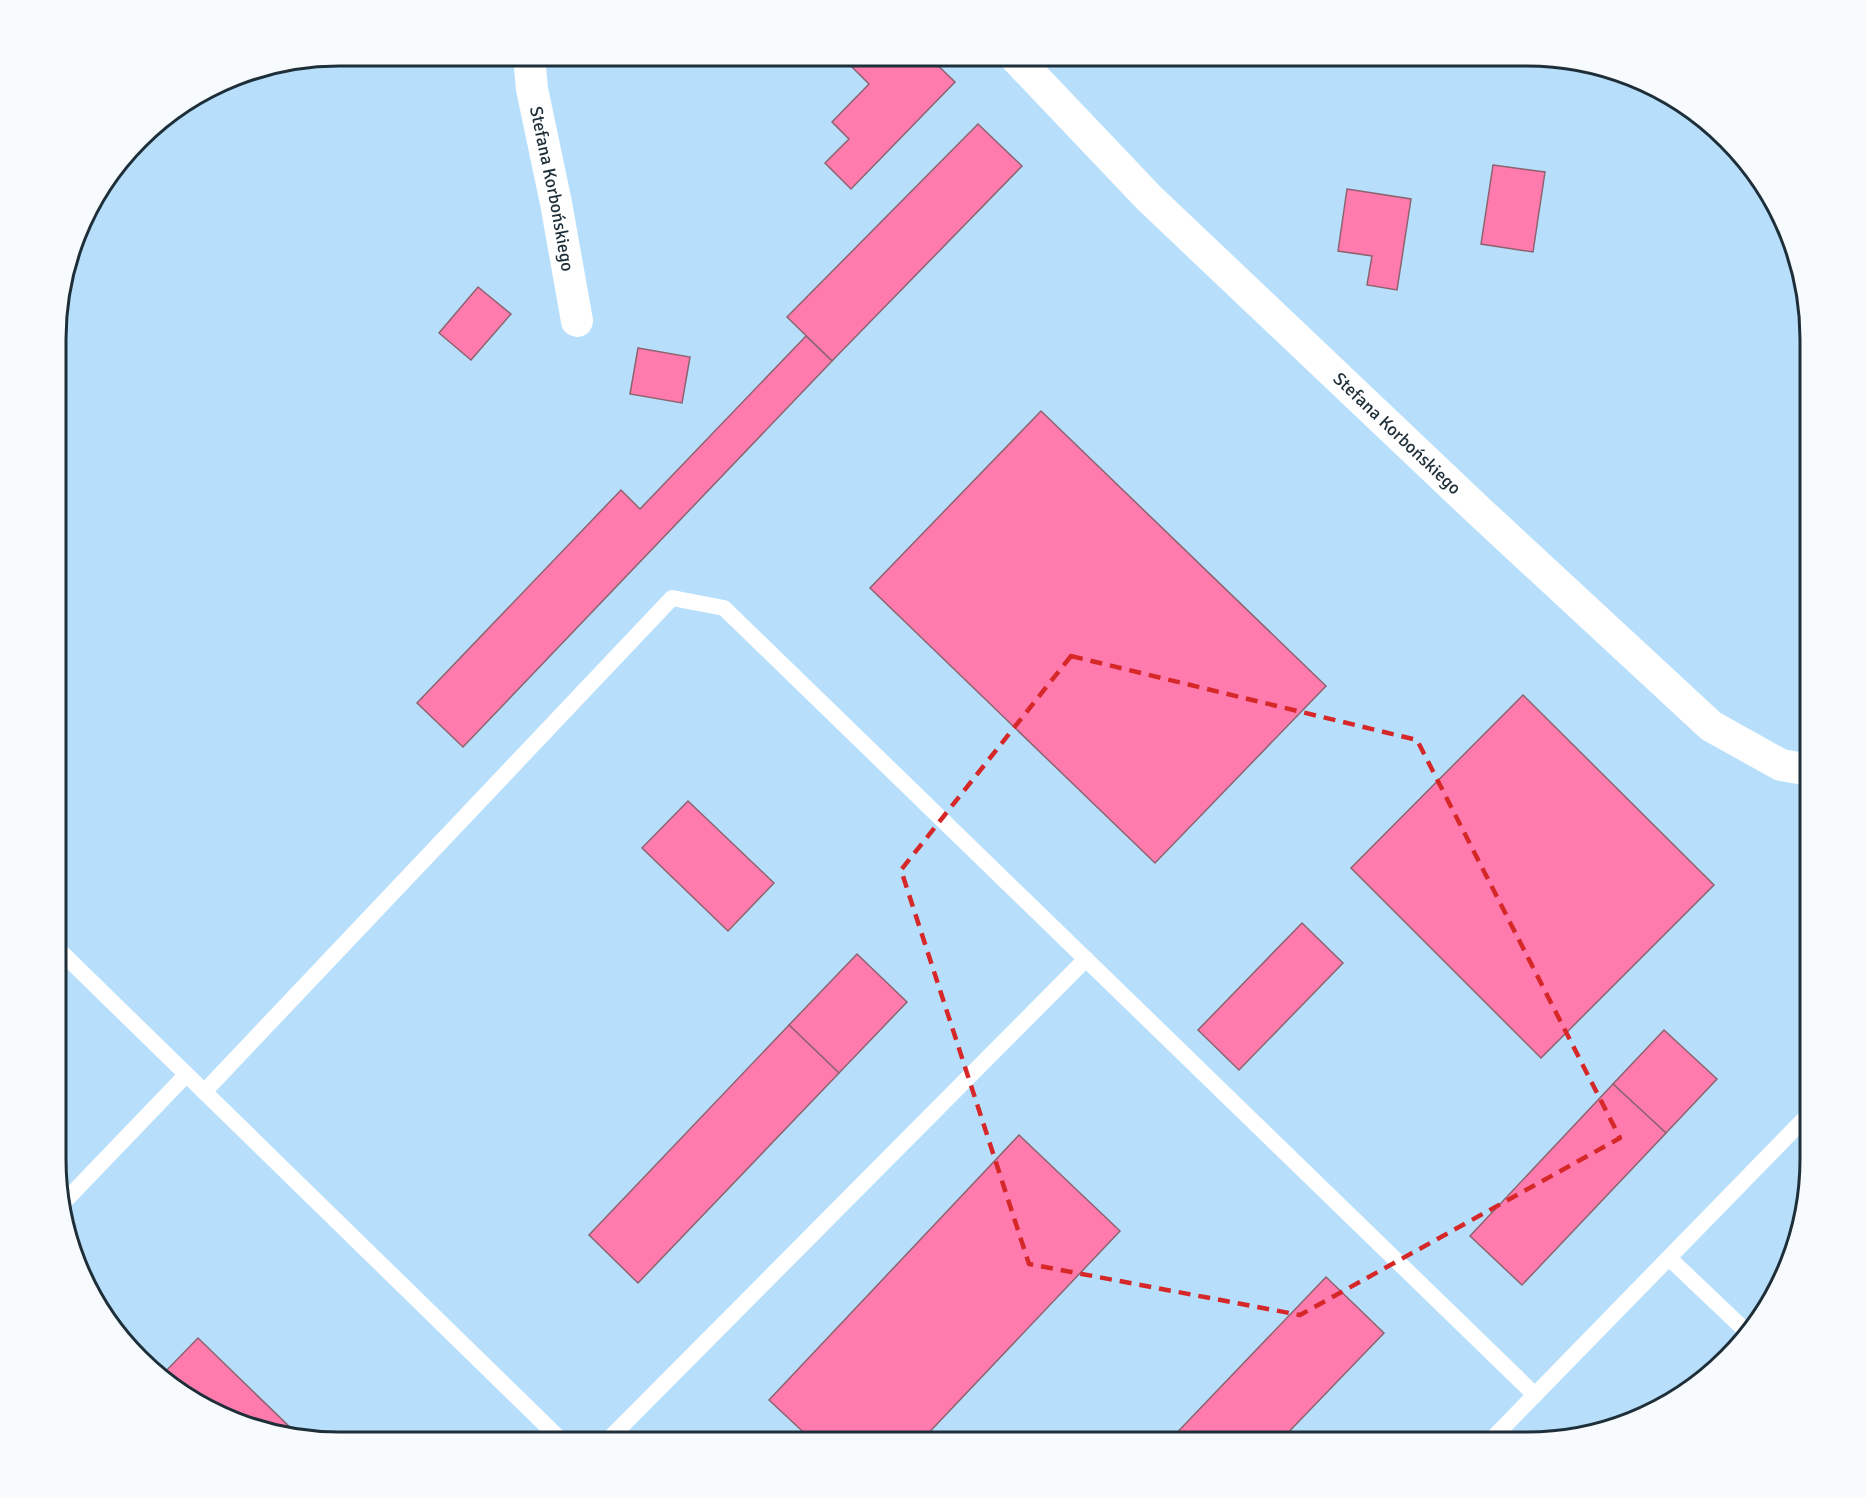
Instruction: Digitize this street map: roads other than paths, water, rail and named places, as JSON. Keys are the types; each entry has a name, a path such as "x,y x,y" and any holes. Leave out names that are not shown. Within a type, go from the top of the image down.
{"street":[{"name":"Stefana Korbońskiego","path":"530,66 532,89 556,202 577,321"},
{"name":"Stefana Korbońskiego","path":"1024,66 1149,198 1480,512 1711,726 1781,765 1800,768"}],"lane":[{"path":"204,1092 672,598 724,608 1535,1395"},
{"path":"66,957 553,1432"},
{"path":"616,1432 1086,959"},
{"path":"69,1197 186,1075"},
{"path":"1500,1432 1800,1123"},
{"path":"1669,1258 1742,1327"}]}
